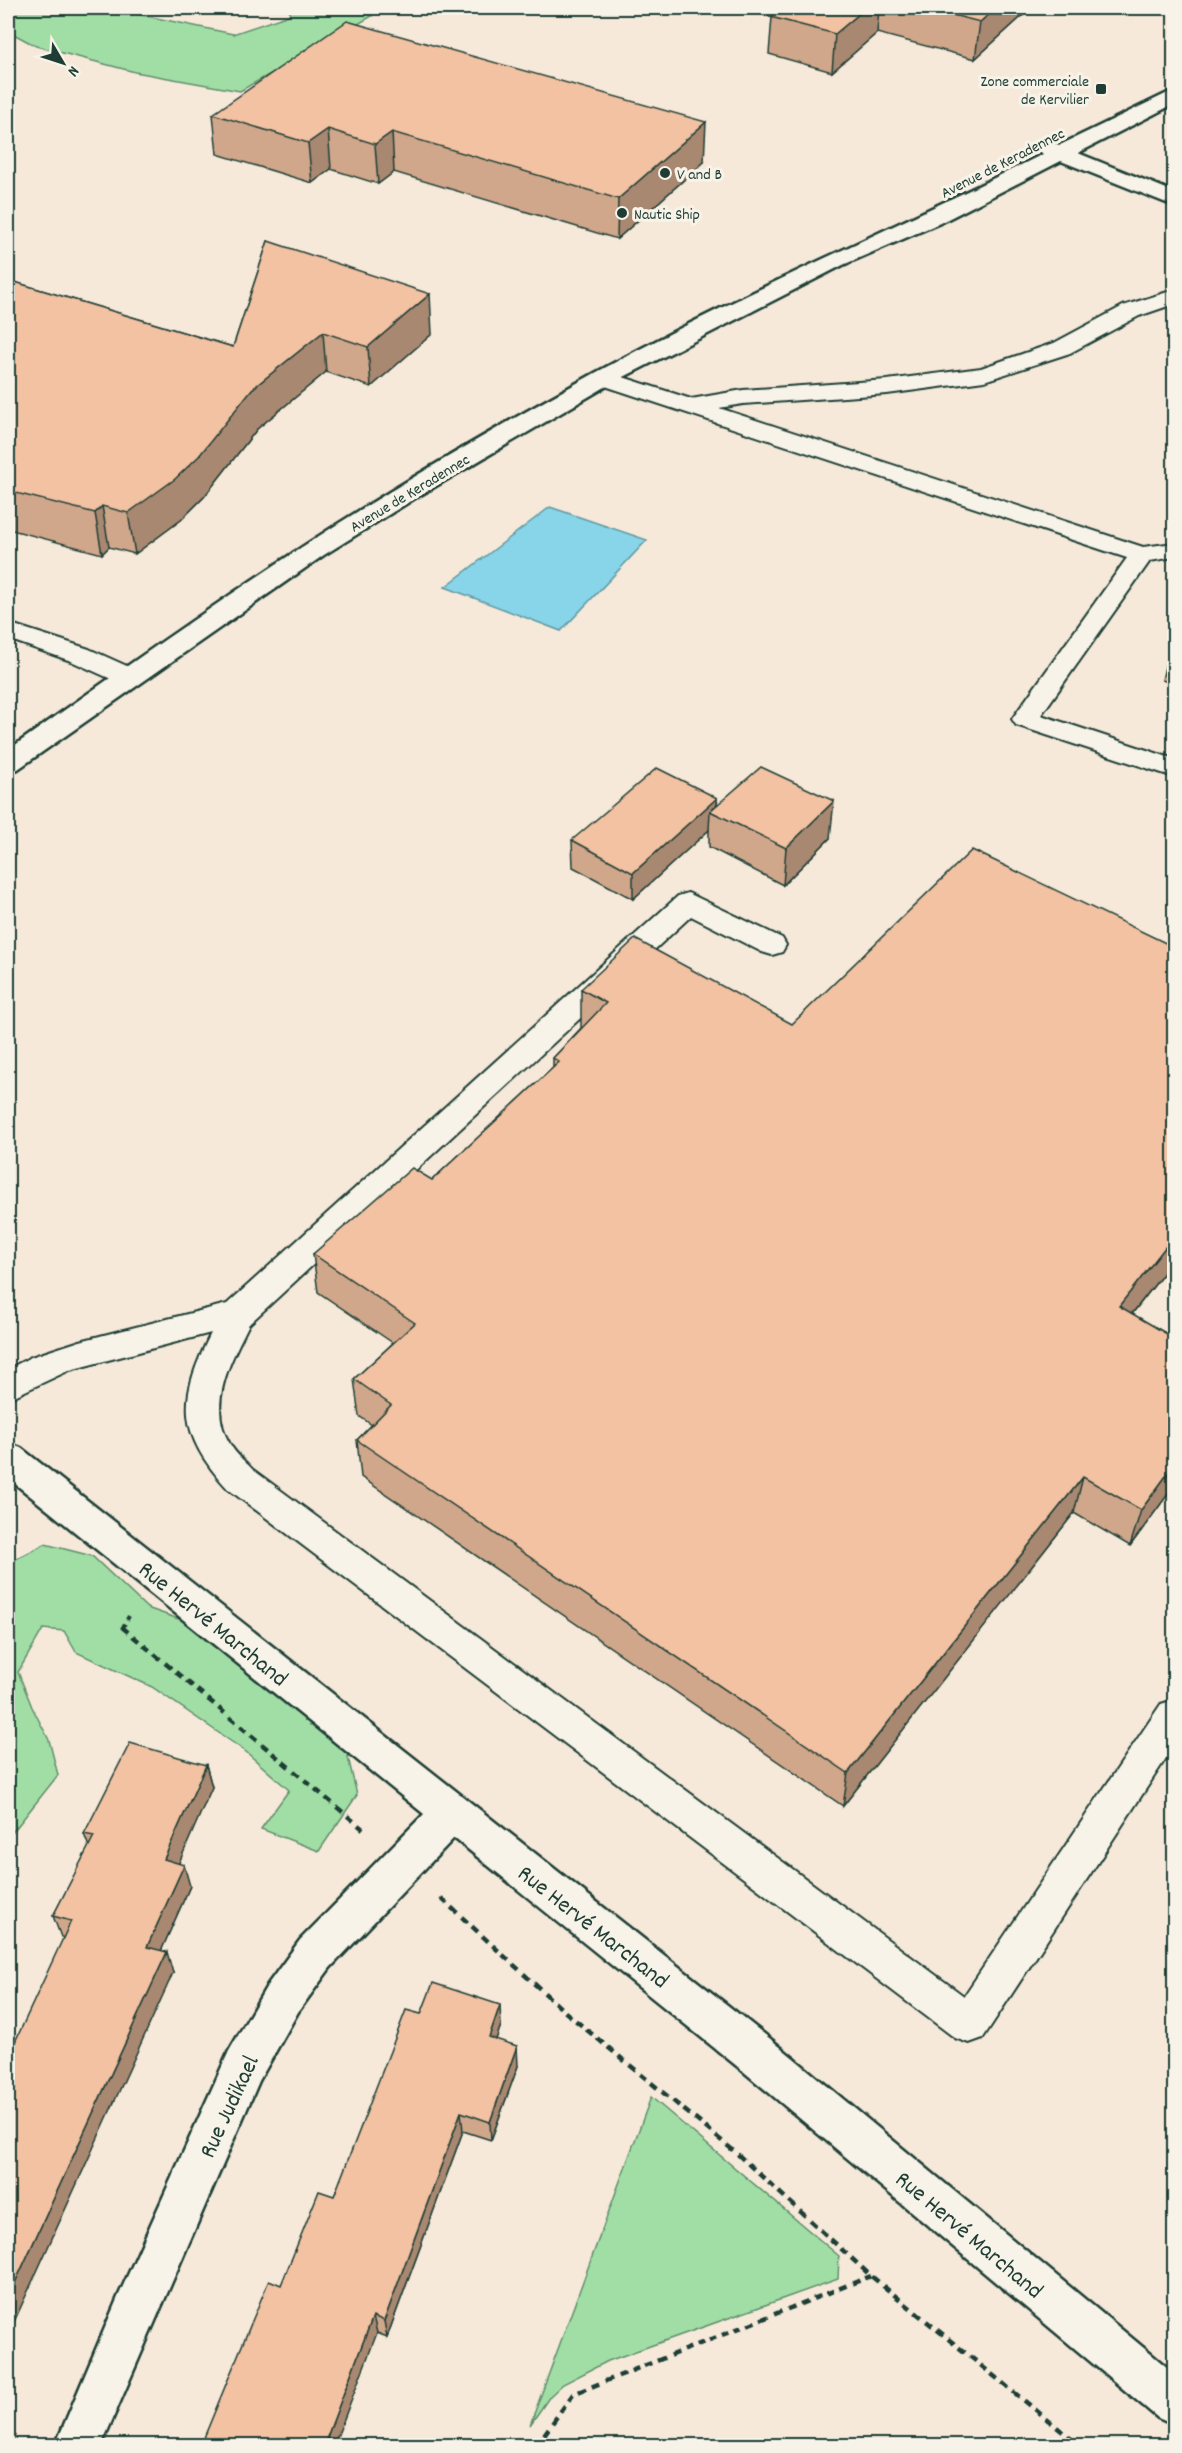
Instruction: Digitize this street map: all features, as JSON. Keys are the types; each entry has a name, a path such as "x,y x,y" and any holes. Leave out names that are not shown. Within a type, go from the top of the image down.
{"street":[{"name":"Avenue de Keradennec","path":"835,260 916,206 1038,143 1171,86"},
{"name":"Avenue de Keradennec","path":"8,764 129,677 315,550 408,492 604,378 835,260 932,218 1059,153 1171,86"},
{"path":"1038,143 1174,200"},
{"name":"Rue Hervé Marchand","path":"8,1458 758,2056 1174,2402"},
{"name":"Rue Judikael","path":"78,2445 244,2066 283,1998 315,1954 451,1813"}],"lane":[{"path":"690,406 743,397 887,387 984,374 1019,365 1062,348 1131,311 1174,297"},
{"path":"604,378 1142,555 1174,550"},
{"path":"1142,555 1025,719 1174,768"},
{"path":"8,631 80,655 129,677"},
{"path":"772,945 688,903 237,1315 206,1379 201,1408 214,1448 240,1479 969,2024 1174,1716"},
{"path":"8,1386 38,1367 79,1354 158,1332 237,1315"}],"path":[{"path":"130,1613 122,1628 403,1863 564,2011 734,2151 871,2276 1080,2445"},
{"path":"536,2445 573,2394 871,2276"}],"green space":[{"path":"8,8 127,8 137,14 233,34 289,15 291,8 366,8 372,16 240,91 135,72 36,46 8,31"},
{"path":"45,1544 92,1556 147,1608 193,1624 303,1713 347,1753 357,1795 319,1851 261,1829 289,1790 245,1751 152,1687 76,1652 64,1631 43,1629 18,1672 49,1740 58,1775 8,1838 8,1563"},
{"path":"651,2097 839,2256 838,2279 608,2361 563,2384 550,2396 530,2425"}],"water":[{"path":"550,507 647,540 561,631 445,587"}],"building":[{"path":"780,8 866,8 835,34 771,17"},
{"path":"925,8 996,8 980,22"},
{"path":"347,21 706,122 618,199 392,132 375,144 328,129 308,143 213,114"},
{"path":"268,241 430,294 368,347 323,332 252,389 199,456 175,479 128,513 102,506 95,513 8,491 8,280 233,347"},
{"path":"761,767 834,801 786,848 710,811"},
{"path":"657,768 717,798 633,873 572,840"},
{"path":"972,850 1174,947 1174,1236 1119,1306 1174,1338 1174,1465 1141,1510 1083,1477 848,1773 357,1440 391,1405 354,1379 415,1323 313,1254 412,1168 432,1180 559,1062 553,1058 606,1003 581,989 635,939 792,1024"},
{"path":"130,1743 206,1765 164,1859 184,1865 147,1947 167,1952 8,2298 8,2057 71,1921 53,1916 94,1836 84,1834"},
{"path":"433,1983 500,2005 489,2037 517,2046 490,2122 461,2112 384,2321 373,2316 324,2445 201,2445 269,2280 281,2285 319,2191 334,2196 406,2010 421,2014"}],"place":[{"name":"Zone commerciale de Kervilier","path":"1101,89"},
{"name":"V and B","path":"665,173"},
{"name":"Nautic Ship","path":"622,213"}]}
